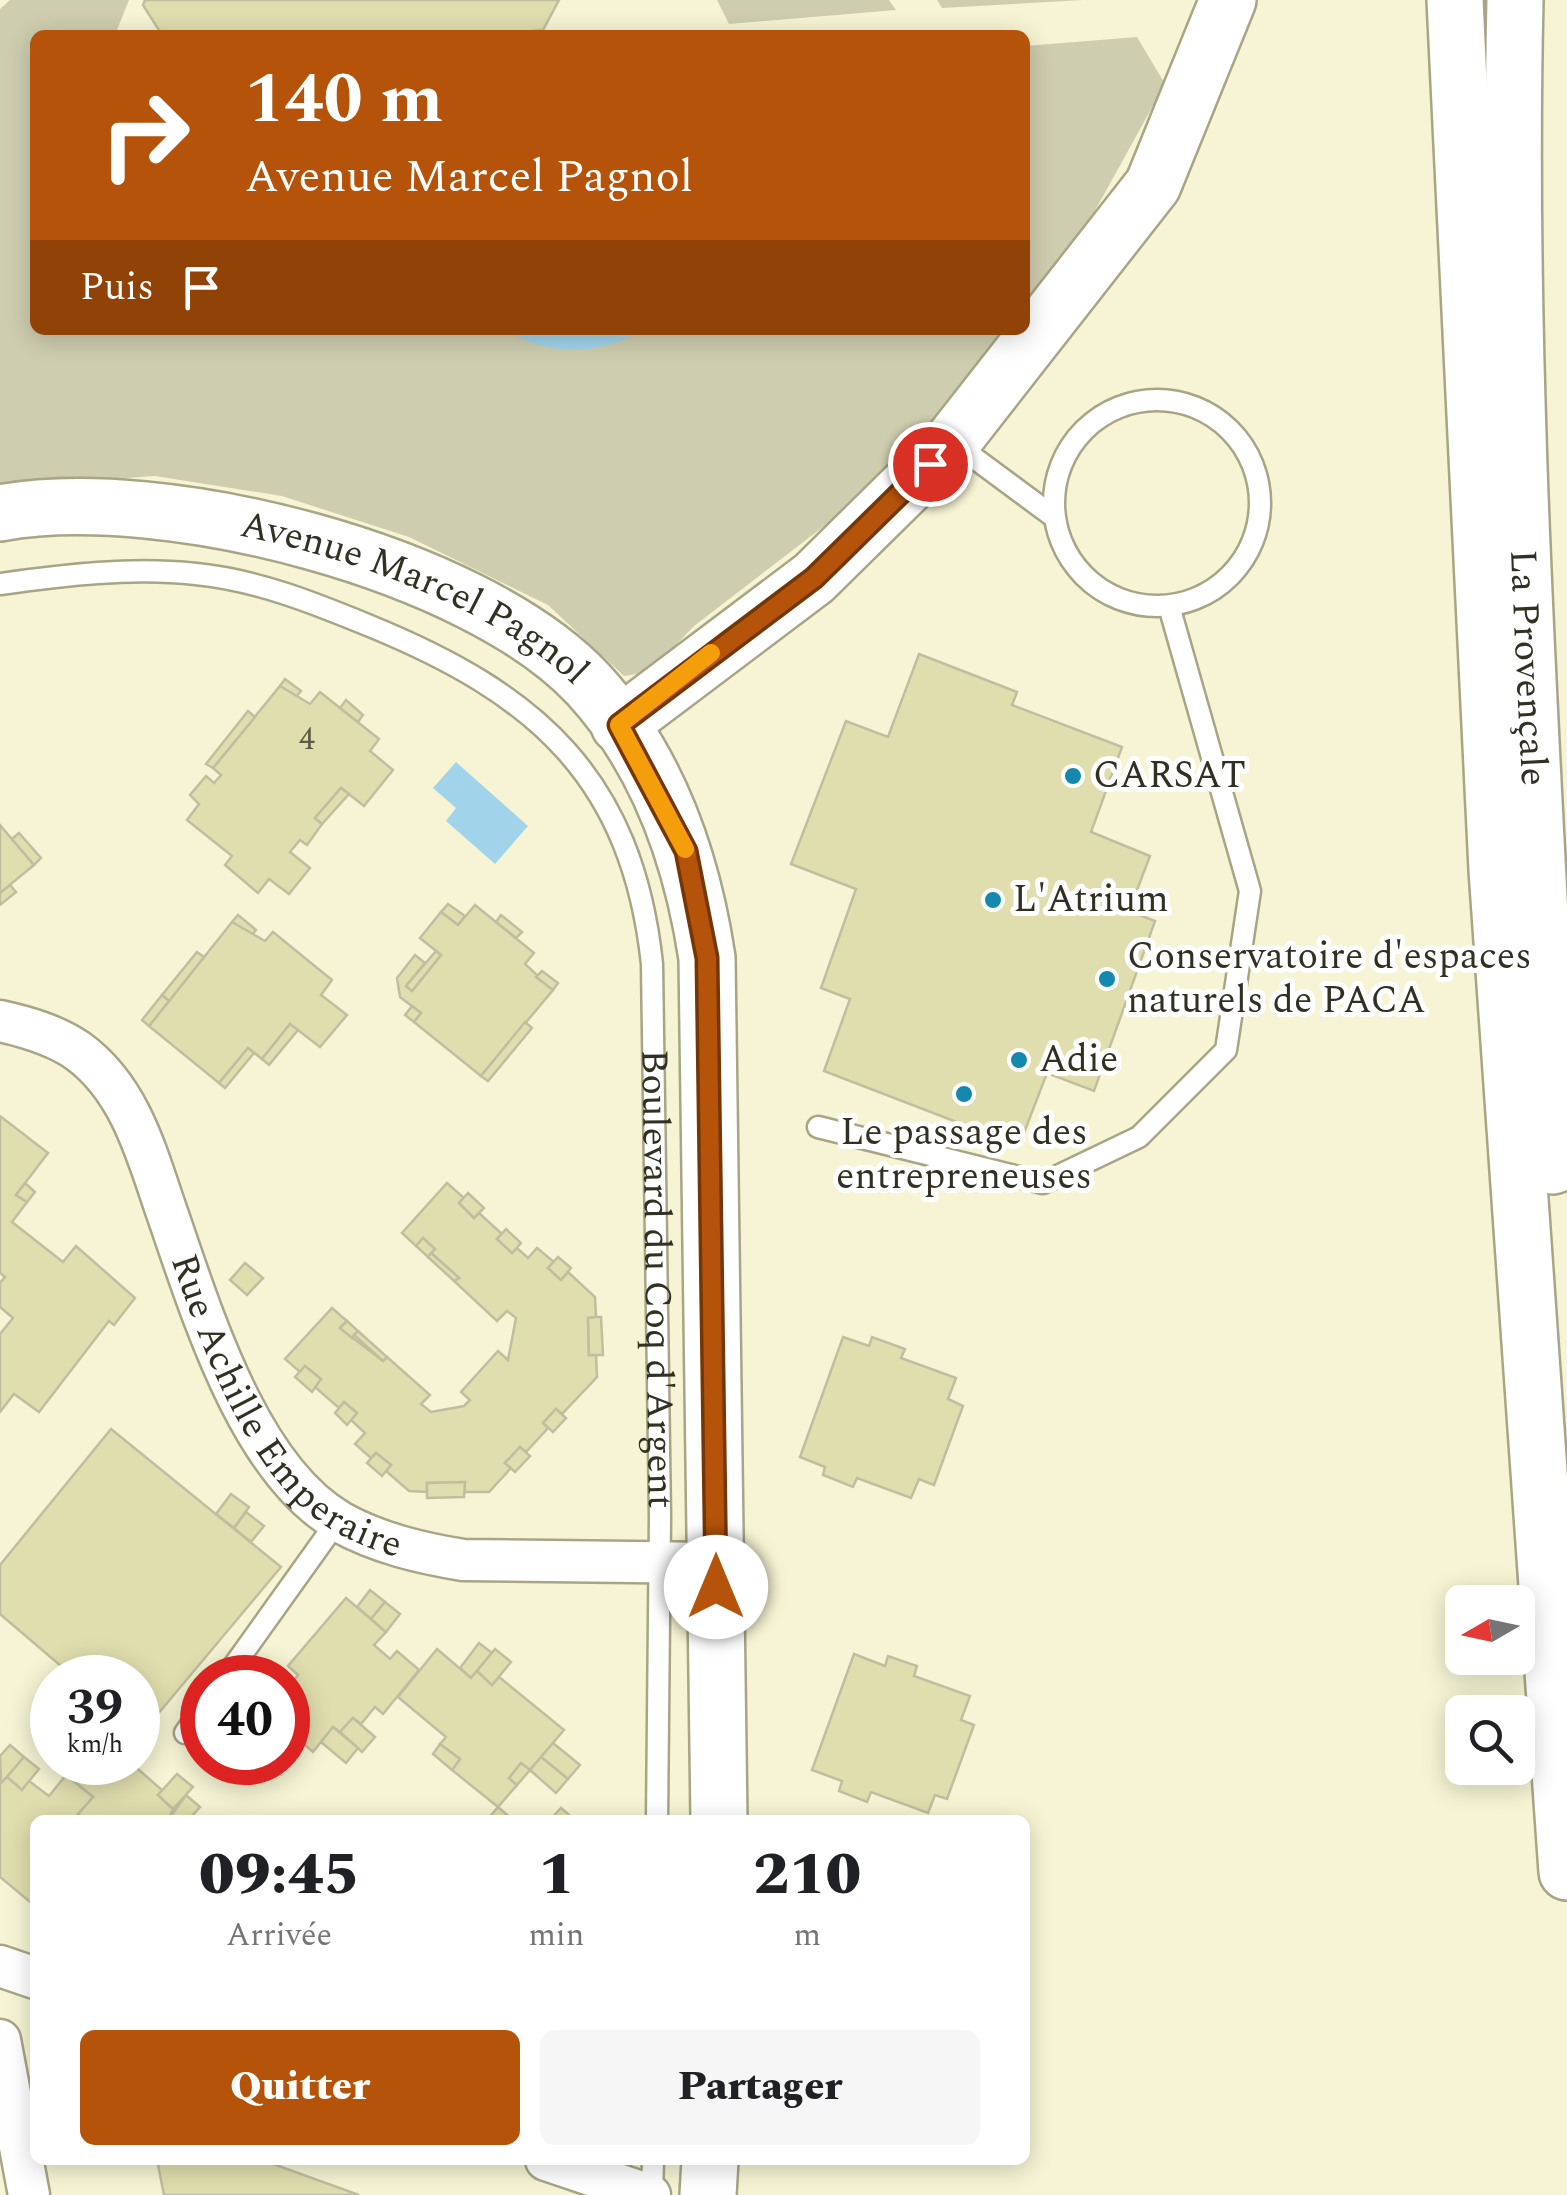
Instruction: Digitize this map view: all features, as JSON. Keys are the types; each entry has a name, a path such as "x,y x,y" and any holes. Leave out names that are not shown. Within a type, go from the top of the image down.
{"main road":[{"name":"Avenue Marcel Pagnol","path":"0,513 110,506 209,517 324,546 417,579 488,613 554,652 589,685 619,725 814,578 952,442 1153,185 1228,0"},
{"path":"1455,0 1498,890 1567,1872"},
{"name":"La Provençale","path":"1515,0 1511,180 1516,411 1567,1456"},
{"name":"Boulevard du Coq d'Argent","path":"619,725 686,851 707,958 719,1815"},
{"path":"708,2195 710,2165"}],"street":[{"name":"Rue Achille Emperaire","path":"0,1022 53,1036 80,1052 112,1086 135,1121 195,1294 256,1429 296,1485 338,1520 422,1554 463,1560 716,1564"},
{"path":"0,2040 30,2195"},
{"path":"561,2165 652,2195"}],"lane":[{"path":"1156,400 1184,404 1220,421 1244,447 1257,479 1260,514 1250,548 1230,576 1202,596 1170,606 1137,605 1106,594 1081,575 1064,548 1054,517 1056,482 1068,450 1092,423 1121,406 1156,400"},
{"path":"952,442 1054,517"},
{"name":"Avenue Marcel Pagnol","path":"0,584 132,571 198,574 271,589 452,661 534,716 572,759"},
{"path":"818,1127 1043,1183 1139,1137 1226,1050 1250,891 1170,606"},
{"name":"Boulevard du Coq d'Argent","path":"572,759 631,856 646,908 652,964 660,1562 658,1815"},
{"path":"241,1655 338,1520"},
{"path":"652,2195 653,2165"}],"shaded area":[{"path":"10,0 129,0 117,30 30,30 30,335 1007,335 926,433 849,507 694,626 650,672 624,676 548,605 409,537 282,496 155,476 0,487 0,9"},
{"path":"717,0 889,0 896,10 729,24"},
{"path":"937,0 1083,0 942,8"},
{"path":"1137,37 1165,84 1081,236 1030,304 1030,46"}],"water":[{"path":"514,335 635,335 609,345 574,350"},
{"path":"456,762 528,826 495,864 446,821 456,808 433,788"}],"building":[{"path":"145,0 559,0 543,30 159,30 143,5"},
{"name":"L'Atrium","path":"919,654 1017,692 1012,705 1122,747 1091,832 1150,856 1129,911 1155,921 1094,1091 1047,1073 1019,1146 824,1071 850,999 821,988 856,889 791,864 846,721 888,737"},
{"path":"285,679 301,691 295,698 280,686"},
{"path":"280,686 310,704 320,692 379,739 370,751 393,770 364,806 341,788 315,818 322,824 307,845 300,840 290,852 310,868 289,894 269,879 258,893 225,865 232,856 187,820 199,804 190,795 206,776 214,783 221,775 213,768"},
{"path":"346,700 363,715 358,722 340,708"},
{"path":"248,711 255,717 213,768 206,764"},
{"path":"341,788 349,794 322,824 315,818"},
{"path":"0,825 34,865 0,893"},
{"path":"19,833 41,858 34,865 12,839"},
{"path":"10,885 16,892 0,905 0,893"},
{"path":"448,904 465,916 458,925 441,912"},
{"path":"475,905 534,953 525,964 553,990 481,1076 414,1022 421,1013 400,997 397,978 415,955 425,963 406,986 412,991 441,955 420,938 441,912 458,925"},
{"path":"238,915 256,930 250,937 232,922"},
{"path":"501,915 522,932 516,938 496,922"},
{"path":"232,922 265,941 273,932 332,980 321,995 347,1015 320,1047 290,1024 262,1059 248,1048 219,1083 149,1026"},
{"path":"436,951 441,955 412,991 406,986"},
{"path":"197,952 204,957 169,1001 162,995"},
{"path":"542,971 558,983 553,990 536,977"},
{"path":"162,995 169,1001 149,1026 142,1020"},
{"path":"412,1006 421,1013 414,1022 405,1015"},
{"path":"525,1022 532,1028 488,1081 481,1076"},
{"path":"290,1024 298,1030 269,1065 262,1059"},
{"path":"248,1048 254,1053 225,1088 219,1083"},
{"path":"0,1116 48,1153 16,1195 27,1202 12,1222 63,1262 76,1246 135,1298 114,1325 109,1321 39,1412 14,1394 0,1412 0,1334 13,1318 0,1307 0,1283 5,1277 0,1273"},
{"path":"25,1183 35,1192 27,1202 16,1195"},
{"path":"447,1183 464,1198 459,1203 474,1218 479,1213 502,1234 497,1239 512,1253 517,1248 528,1258 537,1248 554,1262 548,1268 561,1280 568,1272 595,1297 596,1317 588,1318 589,1355 596,1355 597,1377 562,1414 556,1409 543,1423 548,1428 526,1452 520,1447 505,1463 511,1468 489,1492 464,1492 465,1482 427,1483 427,1492 409,1491 386,1471 391,1465 376,1453 371,1458 355,1444 365,1433 351,1420 357,1413 344,1402 339,1408 315,1387 321,1379 305,1366 300,1372 285,1359 332,1308 347,1321 340,1328 383,1361 387,1357 430,1395 421,1404 431,1412 464,1406 470,1400 461,1392 498,1351 508,1360 516,1318 507,1311 497,1321 454,1281 459,1278 431,1253 435,1249 423,1238 416,1246 402,1233"},
{"path":"468,1193 484,1208 474,1218 459,1203"},
{"path":"506,1229 521,1243 512,1253 497,1239"},
{"path":"423,1238 435,1249 428,1257 416,1246"},
{"path":"431,1253 459,1278 454,1281 428,1257"},
{"path":"558,1257 571,1268 561,1280 548,1268"},
{"path":"245,1263 263,1278 247,1295 230,1280"},
{"path":"601,1317 603,1355 589,1355 588,1318"},
{"path":"347,1321 358,1331 352,1338 340,1328"},
{"path":"358,1331 387,1357 383,1361 354,1335"},
{"path":"843,1337 869,1346 872,1337 905,1349 901,1358 956,1378 948,1399 963,1406 934,1485 919,1479 911,1498 857,1478 853,1487 823,1475 825,1467 800,1457"},
{"path":"305,1366 321,1379 312,1392 295,1377"},
{"path":"344,1402 357,1413 347,1425 335,1413"},
{"path":"556,1409 566,1418 553,1432 543,1423"},
{"path":"111,1429 281,1567 207,1655 180,1655 180,1688 160,1712 160,1655 48,1655 0,1614 0,1565"},
{"path":"520,1447 530,1456 515,1472 505,1463"},
{"path":"376,1453 391,1465 382,1476 367,1463"},
{"path":"465,1482 464,1497 427,1498 427,1483"},
{"path":"231,1494 249,1507 234,1528 216,1514"},
{"path":"246,1512 264,1526 251,1542 234,1528"},
{"path":"370,1590 385,1602 371,1619 357,1607"},
{"path":"346,1598 386,1632 374,1645 390,1659 397,1651 419,1670 383,1714 375,1707 361,1724 353,1718 340,1732 333,1727 313,1752 310,1655 297,1655"},
{"path":"385,1602 400,1614 386,1632 371,1619"},
{"path":"479,1643 492,1653 471,1678 460,1668"},
{"path":"437,1649 471,1678 477,1671 492,1685 499,1677 564,1730 530,1770 521,1763 509,1778 517,1785 498,1807 452,1770 460,1759 440,1744 446,1737 398,1697"},
{"path":"495,1649 511,1662 492,1685 477,1671"},
{"path":"854,1654 885,1666 888,1656 917,1666 914,1676 970,1696 961,1720 974,1725 947,1799 935,1795 928,1813 871,1792 867,1802 839,1791 842,1781 812,1770"},
{"path":"353,1718 375,1737 362,1752 340,1732"},
{"path":"333,1727 358,1748 346,1763 321,1742"},
{"path":"553,1743 580,1765 568,1779 541,1757"},
{"path":"440,1744 460,1759 452,1770 433,1754"},
{"path":"10,1745 24,1757 1,1784 0,1756"},
{"path":"24,1757 30,1762 30,1780 22,1790 7,1777"},
{"path":"541,1757 568,1779 556,1793 530,1770"},
{"path":"521,1763 530,1770 517,1785 509,1778"},
{"path":"177,1774 180,1785 193,1787 173,1809 158,1795"},
{"path":"7,1777 22,1790 29,1781 49,1796 58,1785 78,1785 93,1797 79,1815 30,1815 30,1902 0,1877 0,1784"},
{"path":"78,1785 156,1785 163,1791 158,1795 173,1809 170,1815 79,1815 93,1797"},
{"path":"186,1795 200,1807 193,1815 172,1815"},
{"path":"498,1807 507,1815 491,1815"},
{"path":"158,2165 276,2165 359,2195 164,2195"}],"slow traffic":[{"path":"685,849 651,778 619,725 711,653"}],"place":[{"name":"CARSAT","path":"1073,776"},
{"name":"L'Atrium","path":"993,900"},
{"name":"Conservatoire d'espaces naturels de PACA","path":"1107,979"},
{"name":"Adie","path":"1019,1060"},
{"name":"Le passage des entrepreneuses","path":"964,1094"}],"route":[{"path":"716,1587 712,1061 707,958 686,851 651,778 619,725 814,578 930,464"}]}
